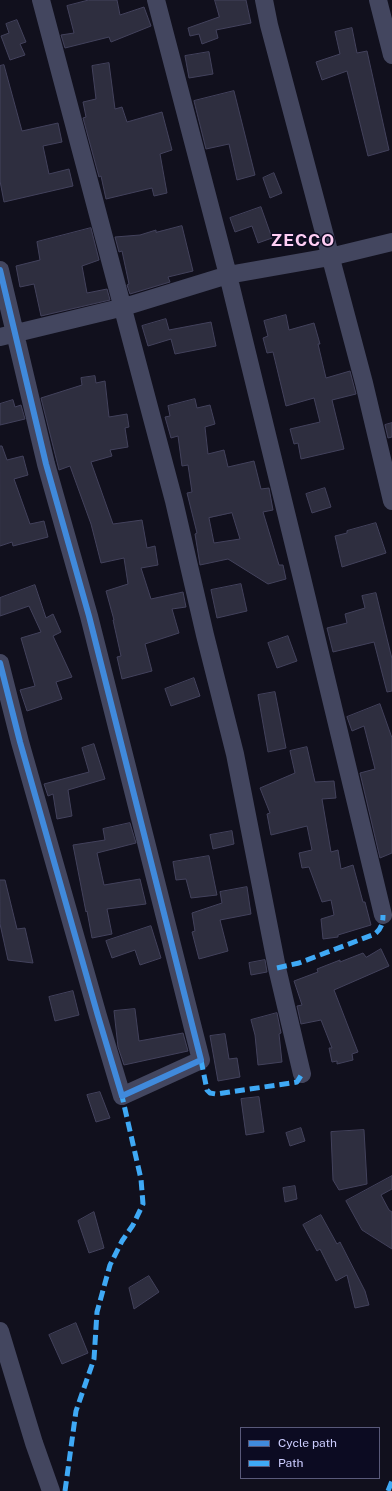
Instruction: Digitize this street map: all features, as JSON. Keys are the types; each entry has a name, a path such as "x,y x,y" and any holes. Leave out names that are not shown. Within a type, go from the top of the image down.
{"street":[{"path":"41,0 124,307 174,501 205,635 235,754 277,968 302,1074"},
{"path":"156,0 228,275 383,915"},
{"path":"264,0 269,25 364,383 392,501"},
{"path":"378,0 392,55"},
{"path":"8,335 124,307 228,275 330,257 392,242"},
{"path":"0,270 8,335 46,464 90,623 202,1060 122,1096 20,742 0,663"},
{"path":"0,1332 34,1443 51,1491"}],"building":[{"path":"89,0 117,0 120,15 144,7 151,26 111,42 109,37 65,48 61,35 74,33 67,6"},
{"path":"215,0 246,0 251,23 216,30 218,38 202,44 199,34 190,36 188,28 219,17"},
{"path":"17,20 26,42 20,44 25,55 10,60 1,36 9,33 6,24"},
{"path":"352,28 357,53 367,51 389,150 368,156 347,71 322,80 316,62 340,54 335,32"},
{"path":"209,52 213,74 189,78 185,56"},
{"path":"109,63 115,109 122,107 127,122 162,112 172,150 160,154 167,193 154,196 152,188 106,199 101,176 99,177 83,118 86,117 83,102 96,99 92,66"},
{"path":"4,65 22,131 58,123 62,142 43,146 49,174 69,169 73,186 4,202 0,181 0,66"},
{"path":"234,91 255,175 237,180 229,144 206,149 194,101"},
{"path":"274,173 282,193 270,198 263,178"},
{"path":"261,207 272,238 258,243 252,226 235,232 230,218"},
{"path":"182,226 193,271 168,277 170,282 130,294 127,285 129,284 122,251 119,252 115,237 140,235 156,230 156,232"},
{"path":"91,228 99,260 82,266 87,293 107,289 110,300 41,316 34,284 20,287 16,266 40,260 37,242"},
{"path":"286,315 289,330 314,323 320,344 318,344 326,378 350,371 356,394 332,400 344,449 301,459 298,443 294,444 290,429 320,422 314,398 286,406 273,352 267,353 263,338 268,336 264,321"},
{"path":"166,319 169,330 211,322 216,346 175,354 171,339 148,346 142,326"},
{"path":"95,376 96,383 105,381 109,417 127,414 129,427 125,428 128,447 110,450 112,456 91,462 113,524 142,520 147,548 155,546 158,565 141,568 151,599 183,592 186,607 172,609 179,633 145,644 152,671 122,679 117,657 121,656 114,620 106,591 128,584 124,558 101,563 91,524 70,466 59,470 41,398 82,385 81,378"},
{"path":"195,399 197,408 210,405 215,424 205,427 208,454 224,450 228,467 254,461 261,489 269,488 273,510 263,512 279,565 283,565 286,579 268,584 228,559 200,565 195,534 197,533 187,493 192,492 188,465 182,466 178,436 171,438 165,417 170,416 168,406","holes":["232,513 240,539 214,543 209,518"]},
{"path":"13,400 15,407 21,405 25,419 0,425 0,404"},
{"path":"392,423 392,437 388,438 385,425"},
{"path":"0,446 2,446 7,460 23,456 28,475 14,479 30,524 44,521 48,537 13,546 12,542 0,546"},
{"path":"325,488 331,507 312,513 306,494"},
{"path":"376,523 386,553 342,567 335,536"},
{"path":"241,584 247,611 217,618 211,590"},
{"path":"35,585 46,618 53,614 61,632 53,636 72,677 56,682 62,699 27,711 20,690 35,686 21,638 41,632 29,606 0,616 0,598"},
{"path":"376,593 392,659 392,691 387,692 374,642 333,652 327,628 347,623 345,614 365,608 362,596"},
{"path":"288,636 297,661 277,668 268,643"},
{"path":"194,678 200,696 171,706 165,689"},
{"path":"275,692 286,748 268,752 258,695"},
{"path":"380,704 392,738 392,853 380,858 360,773 375,769 364,726 352,731 347,717"},
{"path":"94,744 105,779 68,790 72,816 57,819 53,794 48,796 44,784 89,772 82,748"},
{"path":"307,747 315,782 334,781 336,798 322,799 331,852 338,850 341,869 353,865 371,925 338,935 338,937 323,939 321,919 334,915 331,900 322,902 309,867 302,868 299,853 312,850 307,826 271,835 267,814 270,813 260,788 295,773 290,751"},
{"path":"130,823 136,843 97,853 104,885 140,879 146,904 107,909 112,934 92,938 73,845 105,840 103,829"},
{"path":"232,831 234,844 213,849 210,835"},
{"path":"209,856 217,895 191,898 186,879 176,880 173,862"},
{"path":"0,880 5,880 17,929 25,928 33,963 8,960 0,924"},
{"path":"247,887 251,914 220,920 228,951 199,959 192,932 195,931 192,913 222,903 220,892"},
{"path":"151,926 161,958 140,965 135,950 112,958 106,941"},
{"path":"381,949 389,966 334,990 358,1052 352,1054 353,1060 337,1064 337,1061 332,1062 329,1048 332,1048 321,1020 301,1024 297,1006 302,1005 294,981 318,972 317,969 340,960 340,962 363,953 366,957"},
{"path":"265,960 267,972 251,975 249,963"},
{"path":"73,991 79,1015 55,1021 49,997"},
{"path":"135,1009 139,1041 183,1033 188,1051 124,1065 118,1047 114,1011"},
{"path":"277,1013 281,1033 279,1034 282,1062 258,1065 255,1035 251,1020"},
{"path":"225,1034 229,1059 237,1058 240,1077 218,1081 210,1036"},
{"path":"100,1092 110,1118 96,1122 87,1095"},
{"path":"259,1097 264,1132 246,1135 241,1099"},
{"path":"301,1128 305,1141 290,1146 286,1133"},
{"path":"364,1130 367,1184 339,1190 333,1180 331,1132"},
{"path":"392,1176 392,1189 381,1195 389,1210 392,1212 392,1249 362,1230 346,1201"},
{"path":"295,1186 297,1199 285,1202 283,1188"},
{"path":"94,1212 104,1248 89,1253 78,1221"},
{"path":"321,1215 337,1244 340,1242 365,1291 369,1305 355,1308 347,1275 336,1281 320,1249 317,1251 303,1225"},
{"path":"149,1276 159,1292 134,1309 129,1288"},
{"path":"76,1323 88,1353 62,1364 49,1335"}],"marked path":[{"path":"277,968 299,963 375,934 381,926 383,915"},
{"path":"201,1060 207,1090 210,1093 216,1094 297,1082 302,1074"},
{"path":"65,1491 76,1411 94,1359 97,1312 110,1265 143,1204 141,1179 122,1096"},
{"path":"388,1491 392,1481"}],"cycle path":[{"path":"0,270 46,464 89,616 201,1060 122,1096 20,742 0,663"}],"district":[{"name":"ZECCO","path":"303,241"}]}
